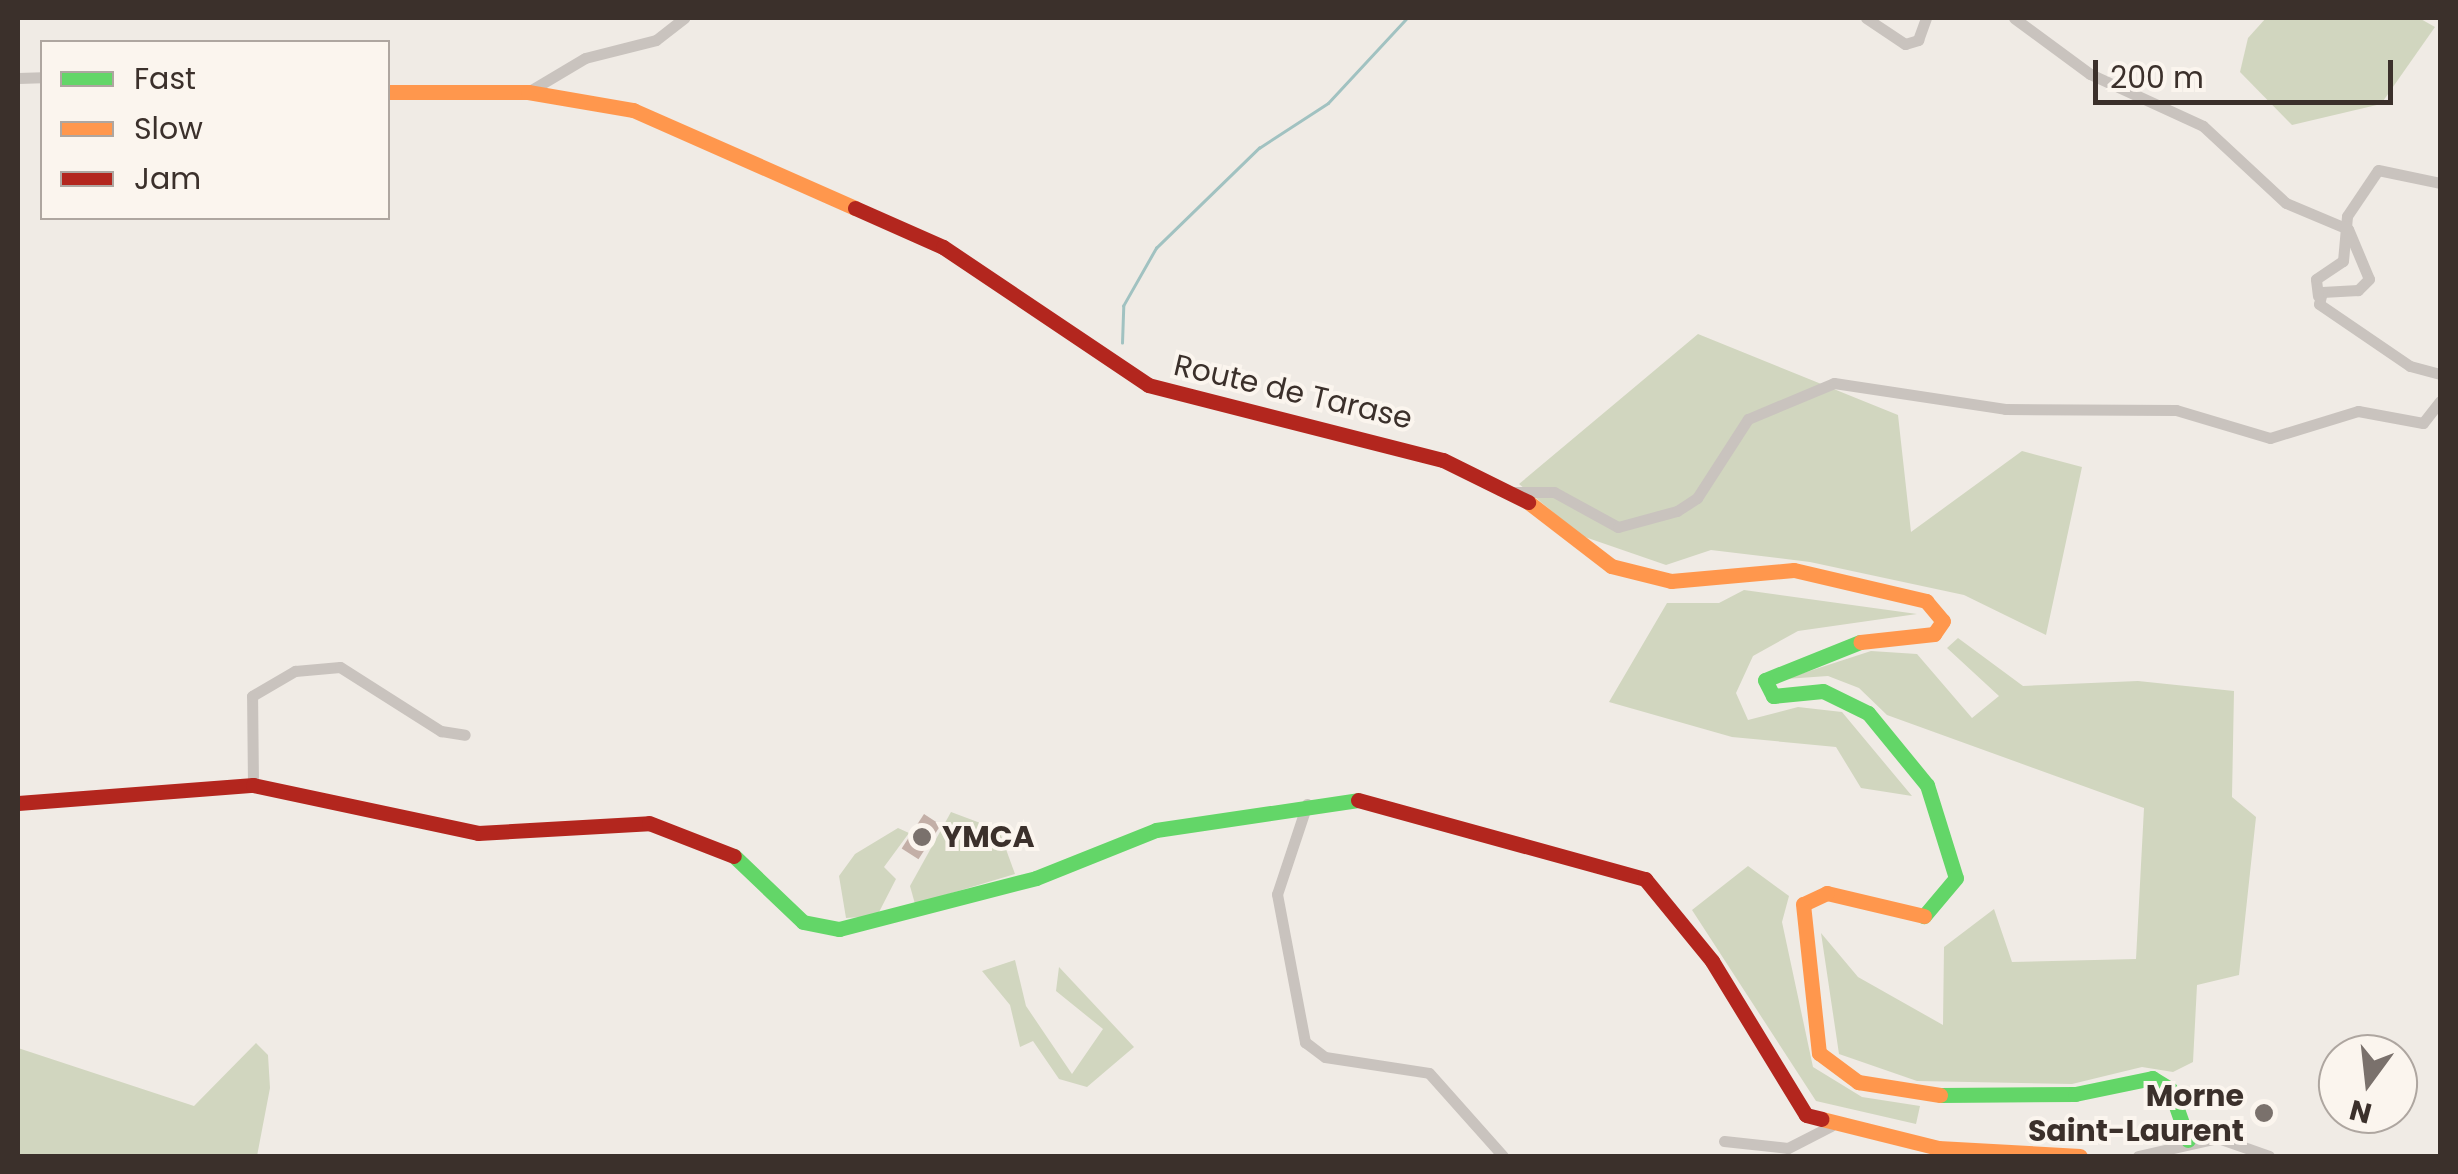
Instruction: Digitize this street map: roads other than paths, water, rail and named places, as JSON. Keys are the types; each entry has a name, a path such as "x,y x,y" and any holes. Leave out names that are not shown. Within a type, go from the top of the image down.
{"street":[{"path":"528,92 585,58 656,40 684,18"},
{"path":"1866,18 1905,44 1918,40 1926,18"},
{"path":"2014,18 2090,74 2202,126 2286,202 2348,230 2369,279 2358,290 2318,296"},
{"name":"Route de Tarase","path":"390,92 528,92 632,110 901,227 1148,385 1398,442 1510,492 1635,574 1672,581 1794,570 1936,607 1942,622 1934,634 1860,642 1765,680 1773,696 1838,693 1868,712 1927,785 1956,878 1931,914 1918,917 1827,893 1803,904 1820,1053 1858,1082 1936,1095 2074,1094 2152,1078 2170,1089 2188,1140"},
{"path":"2440,182 2382,166 2352,205 2343,261 2316,279 2318,296 2326,312 2410,366 2440,374"},
{"path":"1510,492 1554,492 1618,526 1678,511 1696,498 1748,420 1834,383 2006,409 2176,410 2270,438 2358,411 2423,424 2440,401"},
{"path":"254,785 252,696 294,671 340,668 441,730 465,735"},
{"path":"18,804 254,785 478,833 649,823 726,848 802,922 839,929 1036,878 1156,830 1306,804 1362,799 1644,879 1712,961 1787,1095 1831,1126 1938,1148 2080,1156"},
{"path":"1306,804 1276,894 1305,1042 1325,1057 1430,1073 1503,1156"},
{"path":"1724,1141 1788,1148 1831,1126"},
{"path":"2138,1156 2188,1140 2218,1138 2269,1156"}],"waterway":[{"path":"1122,343 1123,306 1156,248 1259,148 1328,103 1407,18"}],"place":[{"name":"YMCA","path":"922,837"},
{"name":"Morne Saint-Laurent","path":"2264,1113"}]}
